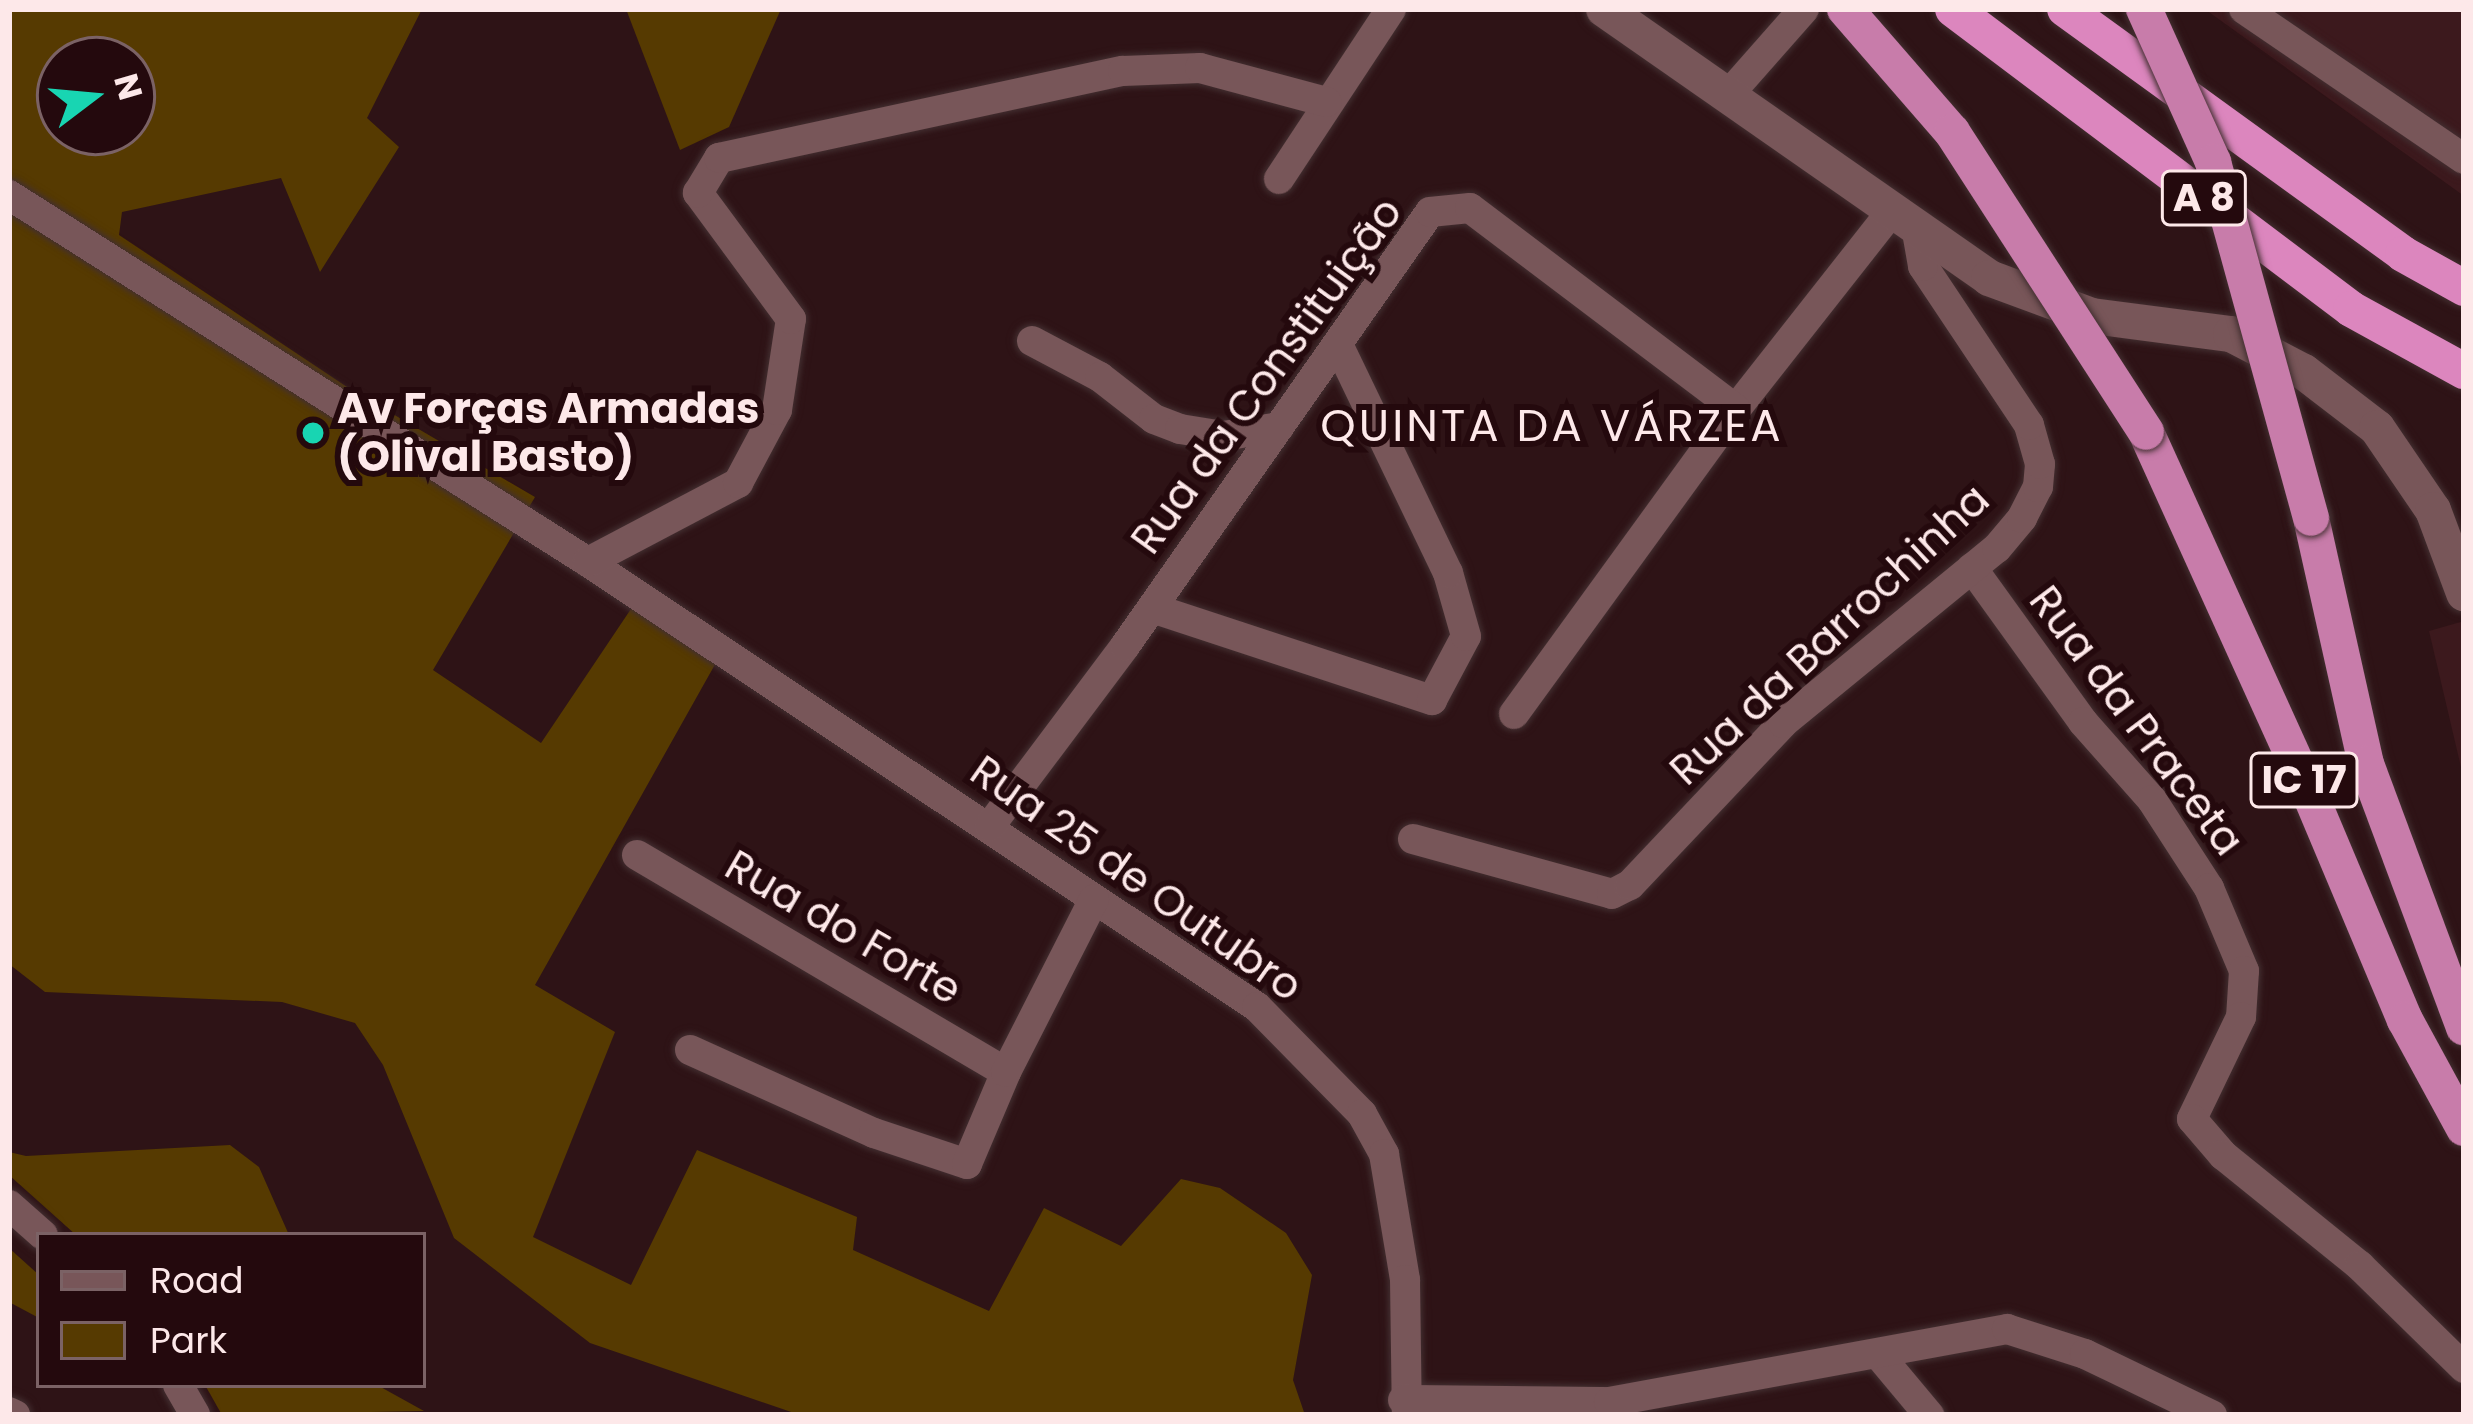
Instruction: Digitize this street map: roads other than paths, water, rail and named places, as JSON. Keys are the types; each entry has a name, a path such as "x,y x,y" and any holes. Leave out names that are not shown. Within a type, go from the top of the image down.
{"highway":[{"name":"IC 17","path":"1845,9 1952,132 2146,432 2304,780 2405,1020 2464,1128"},
{"name":"A 8","path":"1953,9 2351,309 2464,371"},
{"name":"A 8","path":"2065,9 2404,254 2464,288"},
{"name":"IC 17","path":"2144,9 2213,162 2312,518 2366,764 2464,1027"}],"street":[{"path":"1279,179 1391,9"},
{"path":"1604,9 1989,278 2092,316 2231,334 2304,372 2377,428 2433,510 2464,593"},
{"path":"1730,93 1804,9"},
{"path":"2251,12 2464,159"},
{"path":"588,562 738,482 778,410 791,319 698,193 719,158 1123,71 1200,68 1327,102"},
{"name":"Rua 25 de Outubro","path":"9,195 588,562 1257,1007 1362,1114 1384,1154 1405,1280 1405,1407"},
{"name":"Rua da Constituição","path":"990,826 1152,608 1430,212 1470,208 1736,409"},
{"path":"1514,714 1736,409 1904,223"},
{"name":"Rua da Barrochinha","path":"1413,839 1612,894 1630,885 1783,723 1972,568 2022,518 2038,487 2040,464 2020,410 1922,266 1904,223"},
{"path":"1032,341 1100,377 1154,419 1180,429 1223,436 1280,427"},
{"path":"1152,608 1219,634 1432,700 1466,635 1448,572 1338,344"},
{"name":"Rua da Praceta","path":"1972,568 2083,722 2152,800 2209,888 2244,971 2241,1017 2192,1119 2223,1155 2344,1252 2464,1368"},
{"name":"Rua do Forte","path":"638,855 1006,1072"},
{"path":"690,1050 874,1133 967,1165 1006,1072 1094,899"},
{"path":"9,1205 40,1232"},
{"path":"1405,1407 1609,1402 1733,1375 2007,1329 2085,1354 2212,1415"},
{"path":"1879,1354 1929,1415"},
{"path":"180,1388 195,1415"}],"place":[{"name":"Av Forças Armadas (Olival Basto)","path":"313,433"}],"district":[{"name":"QUINTA DA VÁRZEA","path":"1552,426"}]}
